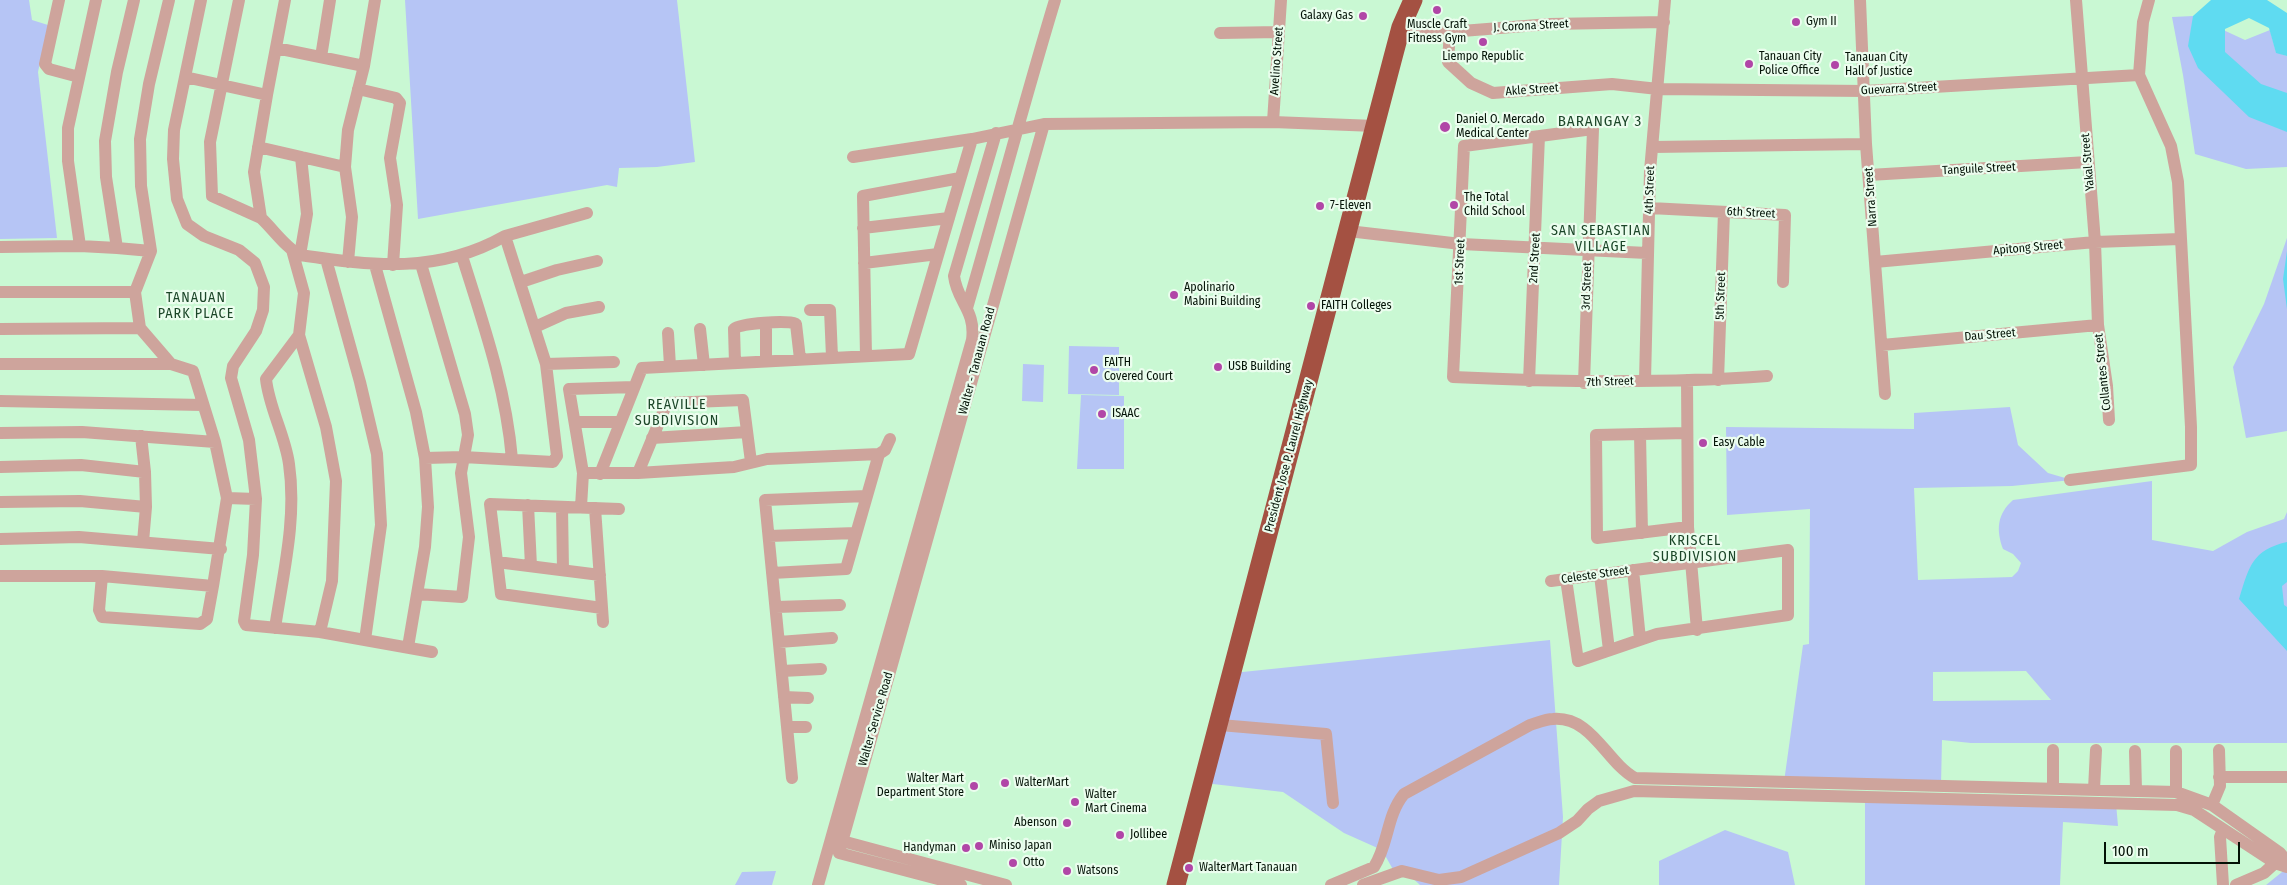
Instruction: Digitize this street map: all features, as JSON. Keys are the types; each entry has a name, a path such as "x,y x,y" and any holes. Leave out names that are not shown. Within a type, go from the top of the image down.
{"highway":[{"name":"President Jose P. Laurel Highway","path":"1400,31 1399,20 1403,0"},
{"name":"President Jose P. Laurel Highway","path":"1176,885 1220,725 1400,31 1413,0"}],"street":[{"path":"59,0 45,64 49,69 79,77"},
{"path":"80,246 68,161 68,136 96,0"},
{"path":"117,248 106,177 105,141 117,72 134,0"},
{"path":"169,0 149,84 140,139 141,186 151,251 135,292 140,328 171,364"},
{"path":"201,0 174,130 173,159 177,200 187,224 204,236 239,250 255,263 264,287 264,310 256,331 234,366 231,378 250,440 256,500 253,555 244,621 246,625 320,632 432,652"},
{"path":"239,0 210,142 212,196 261,218 296,253 375,265 421,264 462,256 482,249 505,236 587,214"},
{"path":"261,218 254,172 285,0"},
{"path":"321,57 330,0"},
{"path":"348,262 352,217 345,167 348,130 364,66 376,0"},
{"path":"967,308 999,200 1016,129 1055,0"},
{"name":"Avelino Street","path":"1273,122 1281,0"},
{"name":"4th Street","path":"1645,381 1647,253 1653,147 1665,0"},
{"name":"Narra Street","path":"1860,0 1866,144 1885,394"},
{"name":"Yakal Street","path":"2076,0 2080,78 2095,242 2098,325"},
{"path":"2070,480 2191,465 2192,427 2178,182 2171,146 2139,75 2143,22 2149,0"},
{"name":"J. Corona Street","path":"1400,31 1550,24 1664,22"},
{"name":"Akle Street","path":"1450,30 1448,62 1471,83 1493,93 1612,84 1658,90"},
{"path":"1220,33 1279,32"},
{"path":"276,48 364,66"},
{"name":"Guevarra Street","path":"1658,90 1865,91 2139,75"},
{"path":"185,76 267,95"},
{"path":"358,90 396,98 400,103 390,158 397,205 393,265"},
{"path":"853,157 972,139 996,132 1044,124 1273,122 1375,126"},
{"name":"Walter - Tanauan Road","path":"910,597 1044,124"},
{"name":"3rd Street","path":"1539,136 1593,129 1584,383"},
{"path":"818,885 972,340 974,327 954,276 996,132"},
{"name":"1st Street","path":"1453,377 1461,244 1464,146 1539,136"},
{"name":"2nd Street","path":"1529,381 1536,247 1539,136"},
{"path":"600,474 642,368 910,354 972,139"},
{"path":"1653,147 1866,144"},
{"path":"258,147 345,167"},
{"path":"301,157 307,214 296,253 304,293 299,335 326,427 336,481 332,582 320,632"},
{"name":"Tanguile Street","path":"1869,176 2088,162"},
{"path":"866,356 863,196 960,178"},
{"name":"6th Street","path":"1650,208 1785,215 1783,282"},
{"name":"5th Street","path":"1718,380 1724,212"},
{"path":"863,228 949,218"},
{"path":"1348,231 1461,244 1647,253"},
{"path":"425,458 463,457 553,462 556,460 546,364 505,236"},
{"name":"Apitong Street","path":"1875,262 2095,242 2180,238"},
{"path":"0,247 80,246 151,251"},
{"path":"864,263 938,254"},
{"path":"462,256 496,365 508,418 512,459"},
{"path":"326,259 360,382 376,454 381,525 365,640"},
{"path":"521,282 557,270 597,261"},
{"path":"417,594 459,598 464,594 469,537 461,474 468,435 465,414 421,264"},
{"path":"375,265 416,412 425,458 428,507 425,547 408,648"},
{"path":"0,292 135,292"},
{"path":"534,327 566,313 598,307"},
{"path":"810,310 830,310 832,357"},
{"path":"735,363 734,329 739,326 766,323 789,322 796,324 800,359"},
{"path":"766,323 766,361"},
{"name":"Dau Street","path":"1882,345 2098,325"},
{"name":"Collantes Street","path":"2098,325 2107,386 2109,420"},
{"path":"0,329 140,328"},
{"path":"700,329 704,365"},
{"path":"668,333 670,366"},
{"path":"275,628 292,520 289,462 268,397 266,378 299,335"},
{"path":"546,364 614,362"},
{"path":"0,364 171,364 192,371 215,442 227,498 221,548 207,619 200,624 102,617 99,610 102,576"},
{"name":"7th Street","path":"1453,377 1584,383 1718,380 1767,376"},
{"path":"1566,579 1578,661 1640,638 1698,630 1688,527 1687,380"},
{"path":"581,507 583,473 570,389 634,387"},
{"path":"638,473 666,403 743,400 751,462"},
{"path":"0,402 204,405"},
{"path":"575,422 620,422"},
{"path":"0,433 82,432 215,442"},
{"path":"652,438 747,432"},
{"path":"1687,433 1596,435 1596,538 1688,527"},
{"path":"1640,434 1642,533"},
{"path":"142,436 146,472 143,542"},
{"path":"583,473 638,473 734,468 767,459 879,454 885,450 890,439"},
{"path":"772,573 846,569 879,454"},
{"path":"0,467 81,465 146,472"},
{"path":"792,778 765,500 867,496"},
{"path":"227,498 256,500"},
{"path":"0,502 80,500 146,507"},
{"path":"602,608 501,594 490,504 619,509"},
{"path":"528,505 531,566"},
{"path":"562,507 563,570"},
{"path":"595,508 603,622"},
{"path":"768,536 856,533"},
{"path":"0,538 79,537 221,548"},
{"name":"Celeste Street","path":"1552,581 1788,550 1788,615 1698,630"},
{"path":"496,562 600,575"},
{"path":"1633,570 1640,638"},
{"path":"1600,575 1610,650"},
{"path":"0,576 102,576 213,586"},
{"name":"Walter Service Road","path":"842,841 910,597"},
{"path":"776,608 840,605"},
{"path":"779,642 832,638"},
{"path":"782,671 821,669"},
{"path":"784,697 808,698"},
{"path":"1363,885 1377,873 1395,805 1404,794 1530,725 1553,719 1570,721 1585,730 1634,784"},
{"path":"1220,725 1326,734 1333,803"},
{"path":"787,727 806,727"},
{"path":"2053,788 2054,750"},
{"path":"2094,789 2096,750"},
{"path":"2135,750 2136,790"},
{"path":"2176,750 2176,792"},
{"path":"2212,804 2220,786 2219,750"},
{"path":"2219,777 2287,777"},
{"path":"1331,885 1377,873 1402,872 1439,880 1461,878 1559,833 1577,821 1599,801 1634,784 1926,792 2161,804 2194,810 2223,829 2283,857"},
{"path":"1926,792 2053,788 2176,792 2212,804 2283,857"},
{"path":"2223,829 2220,837 2223,885"},
{"path":"961,885 839,853 842,841 1006,885"},
{"path":"2236,885 2264,873 2283,857"}],"shaded area":[{"path":"0,0 29,0 32,20 48,25 38,72 57,238 0,239"},
{"path":"405,0 677,0 695,162 657,167 619,168 617,187 607,185 418,219"},
{"path":"2211,0 2267,0 2287,13 2287,56 2276,53 2269,28 2249,18 2225,29 2225,52 2261,84 2287,93 2287,132 2249,117 2198,68 2188,46 2193,16"},
{"path":"2193,16 2245,40 2270,30 2276,52 2287,56 2287,167 2246,169 2195,154 2172,17"},
{"path":"2287,238 2287,431 2246,438 2233,367 2264,304"},
{"path":"2287,251 2287,309 2283,279"},
{"name":"FAITH Covered Court","path":"1069,346 1119,347 1119,395 1068,394"},
{"path":"1023,364 1044,365 1043,402 1022,401"},
{"name":"ISAAC","path":"1081,395 1124,396 1124,469 1077,469"},
{"path":"2010,407 2018,445 2048,473 2072,480 2012,486 1914,488 1918,580 2012,577 2018,571 2021,563 2013,554 2003,549 1999,535 1999,523 2004,511 2013,500 2152,481 2152,540 2213,551 2247,532 2284,519 2287,512 2287,743 1971,743 1942,740 1941,785 1784,782 1803,645 1809,644 1810,509 1727,515 1726,427 1914,429 1914,413","holes":["2026,671 2051,700 1933,701 1933,672"]},
{"path":"2287,542 2287,582 2282,586 2284,605 2287,607 2287,651 2239,599 2249,569 2259,555 2275,545"},
{"path":"1550,640 1563,817 1559,885 1420,885 1406,872 1395,873 1382,850 1344,833 1283,792 1204,783 1233,673"},
{"path":"1865,797 2116,803 2118,826 2063,822 2060,885 1865,885"},
{"path":"1725,830 1788,852 1795,885 1659,885 1659,861"},
{"path":"2287,868 2287,885 2266,885"},
{"path":"776,871 772,885 735,885 742,872"}],"place":[{"name":"Muscle Craft Fitness Gym","path":"1437,10"},
{"name":"Galaxy Gas","path":"1363,16"},
{"name":"Gym II","path":"1796,22"},
{"name":"Liempo Republic","path":"1483,42"},
{"name":"Tanauan City Police Office","path":"1749,64"},
{"name":"Tanauan City Hall of Justice","path":"1835,65"},
{"name":"Daniel O. Mercado Medical Center","path":"1445,127"},
{"name":"The Total Child School","path":"1454,205"},
{"name":"7-Eleven","path":"1320,206"},
{"name":"Apolinario Mabini Building","path":"1174,295"},
{"name":"FAITH Colleges","path":"1311,306"},
{"name":"USB Building","path":"1218,367"},
{"name":"FAITH Covered Court","path":"1094,370"},
{"name":"ISAAC","path":"1102,414"},
{"name":"Easy Cable","path":"1703,443"},
{"name":"WalterMart","path":"1005,783"},
{"name":"Walter Mart Department Store","path":"974,786"},
{"name":"Walter Mart Cinema","path":"1075,802"},
{"name":"Abenson","path":"1067,823"},
{"name":"Jollibee","path":"1120,835"},
{"name":"Miniso Japan","path":"979,846"},
{"name":"Handyman","path":"966,848"},
{"name":"Otto","path":"1013,863"},
{"name":"WalterMart Tanauan","path":"1189,868"},
{"name":"Watsons","path":"1067,871"}],"district":[{"name":"BARANGAY 3","path":"1600,122"},
{"name":"SAN SEBASTIAN VILLAGE","path":"1601,240"},
{"name":"TANAUAN PARK PLACE","path":"196,306"},
{"name":"REAVILLE SUBDIVISION","path":"677,414"},
{"name":"KRISCEL SUBDIVISION","path":"1695,550"}]}
